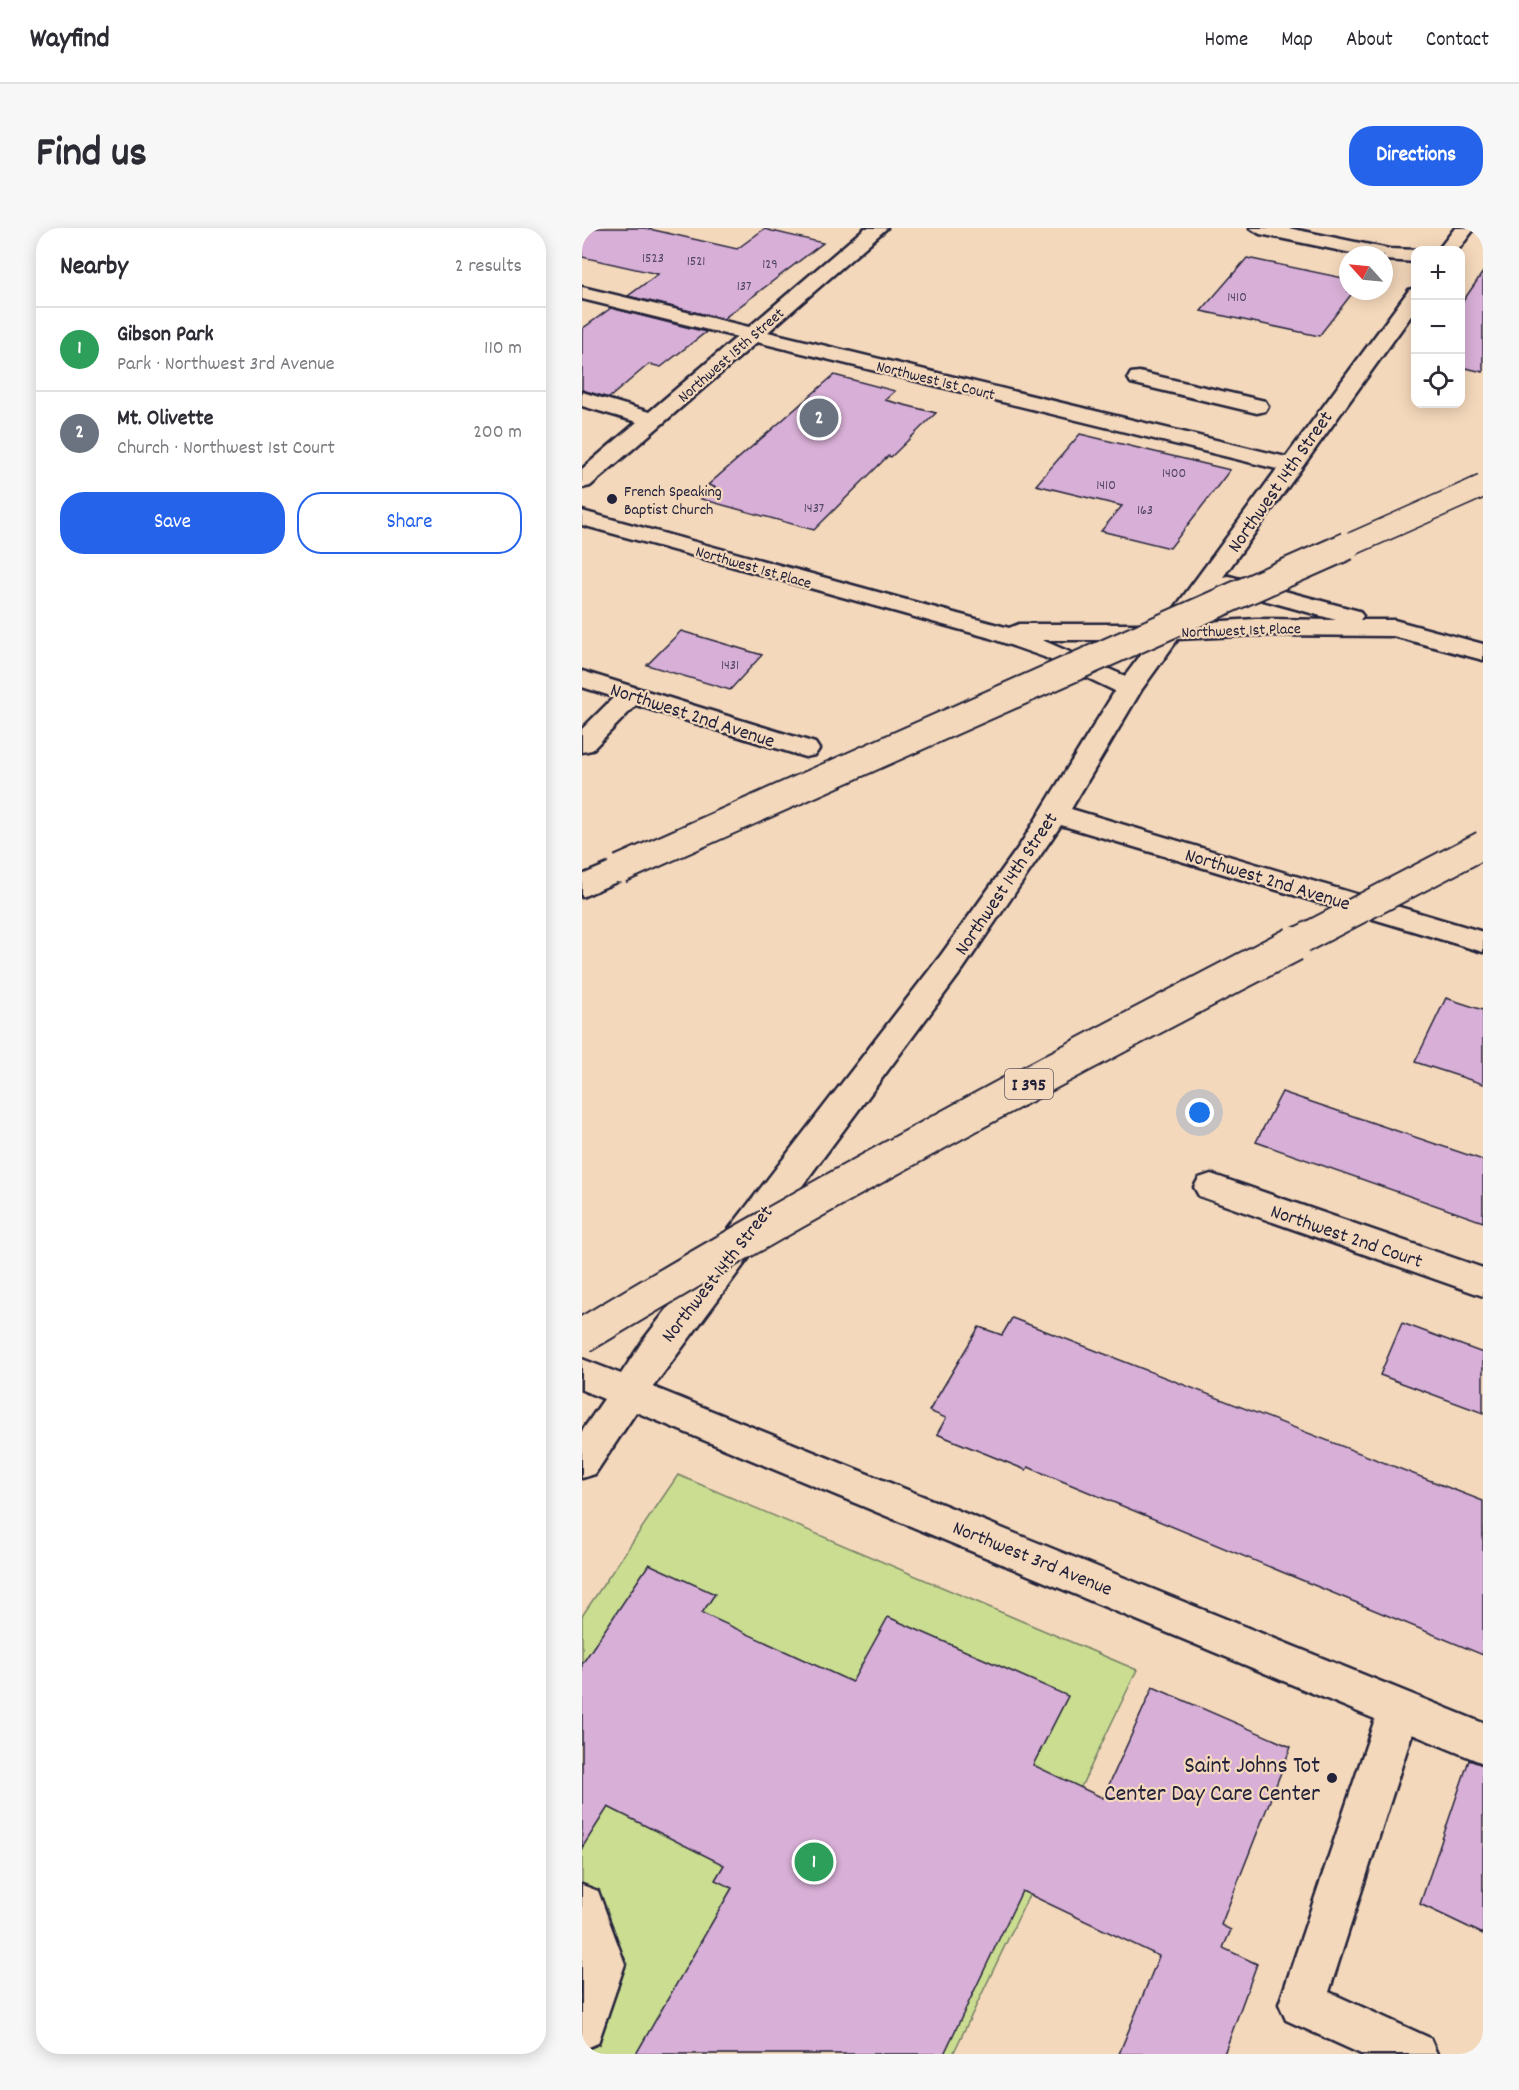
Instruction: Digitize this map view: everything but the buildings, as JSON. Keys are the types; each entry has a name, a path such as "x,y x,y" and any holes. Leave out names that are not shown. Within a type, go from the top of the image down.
{"main road":[{"name":"Northwest 15th Street","path":"582,481 877,228"},
{"path":"1260,228 1389,255 1411,256"},
{"path":"1451,246 1465,228"},
{"name":"Northwest 1st Court","path":"582,293 1290,465"},
{"name":"Northwest 14th Street","path":"582,1462 664,1341 917,1010 1030,851 1130,688 1173,632 1290,465 1412,300"},
{"path":"1139,378 1181,403 1257,406"},
{"path":"582,399 654,420"},
{"path":"1156,432 1181,403"},
{"path":"582,887 938,726 1483,486"},
{"name":"Northwest 1st Place","path":"582,518 996,632 1053,652 1130,688"},
{"path":"1210,578 1394,628"},
{"name":"Northwest 1st Place","path":"996,632 1173,632 1256,627 1394,628 1483,652"},
{"name":"Northwest 2nd Avenue","path":"582,679 805,749"},
{"path":"582,744 632,694"},
{"name":"Northwest 2nd Avenue","path":"1054,813 1483,942"},
{"name":"I 395","path":"582,1336 666,1283 819,1197 1483,845"},
{"name":"Northwest 2nd Court","path":"1211,1187 1483,1282"},
{"name":"Northwest 3rd Avenue","path":"582,1374 1483,1743"},
{"path":"1399,1709 1302,2004 1414,2054"},
{"path":"582,1907 602,1964 582,2027"}],"green space":[{"path":"678,1475 1137,1670 953,2054 582,2054 582,1616"}],"place":[{"name":"Mt. Olivette","path":"819,418"},
{"name":"French Speaking Baptist Church","path":"612,499"},
{"name":"Saint Johns Tot Center Day Care Center","path":"1332,1778"},
{"name":"Gibson Park","path":"814,1862"}]}
